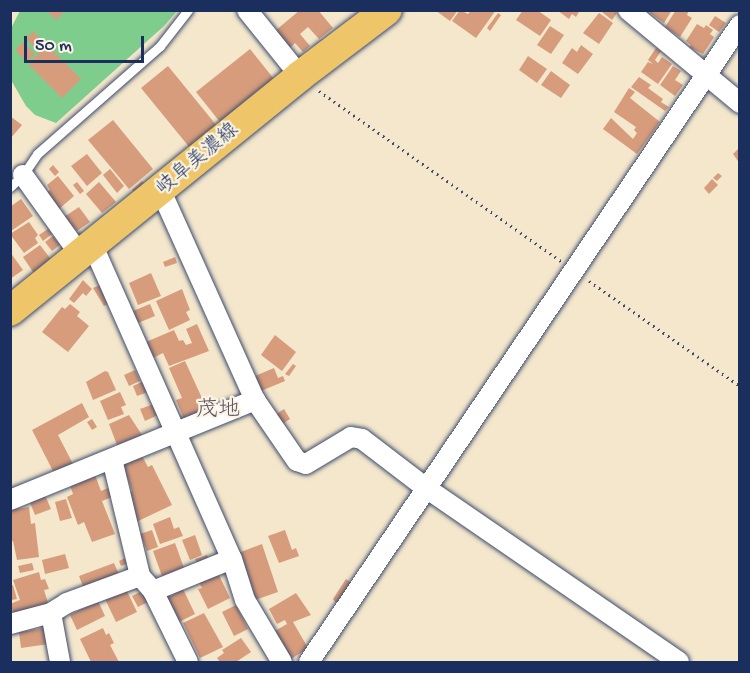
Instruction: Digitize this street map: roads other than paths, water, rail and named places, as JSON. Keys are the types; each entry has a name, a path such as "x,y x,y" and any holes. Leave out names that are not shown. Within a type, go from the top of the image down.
{"main road":[{"name":"岐阜美濃線","path":"10,311 87,251 300,76 387,10"}],"street":[{"path":"248,10 300,76"},
{"path":"628,10 740,103"},
{"path":"727,10 740,18"},
{"path":"309,663 740,25"},
{"path":"17,181 87,251 176,433 232,559 245,600 282,663"},
{"path":"161,191 255,400 297,462 306,464 351,437 362,439 426,488 679,663"},
{"path":"10,500 255,400"},
{"path":"112,459 146,583 188,663"},
{"path":"10,624 51,613 67,603 232,559"},
{"path":"51,613 60,663"}],"lane":[{"path":"17,181 37,154 160,46 188,10"}],"district":[{"name":"茂地","path":"218,412"}]}
